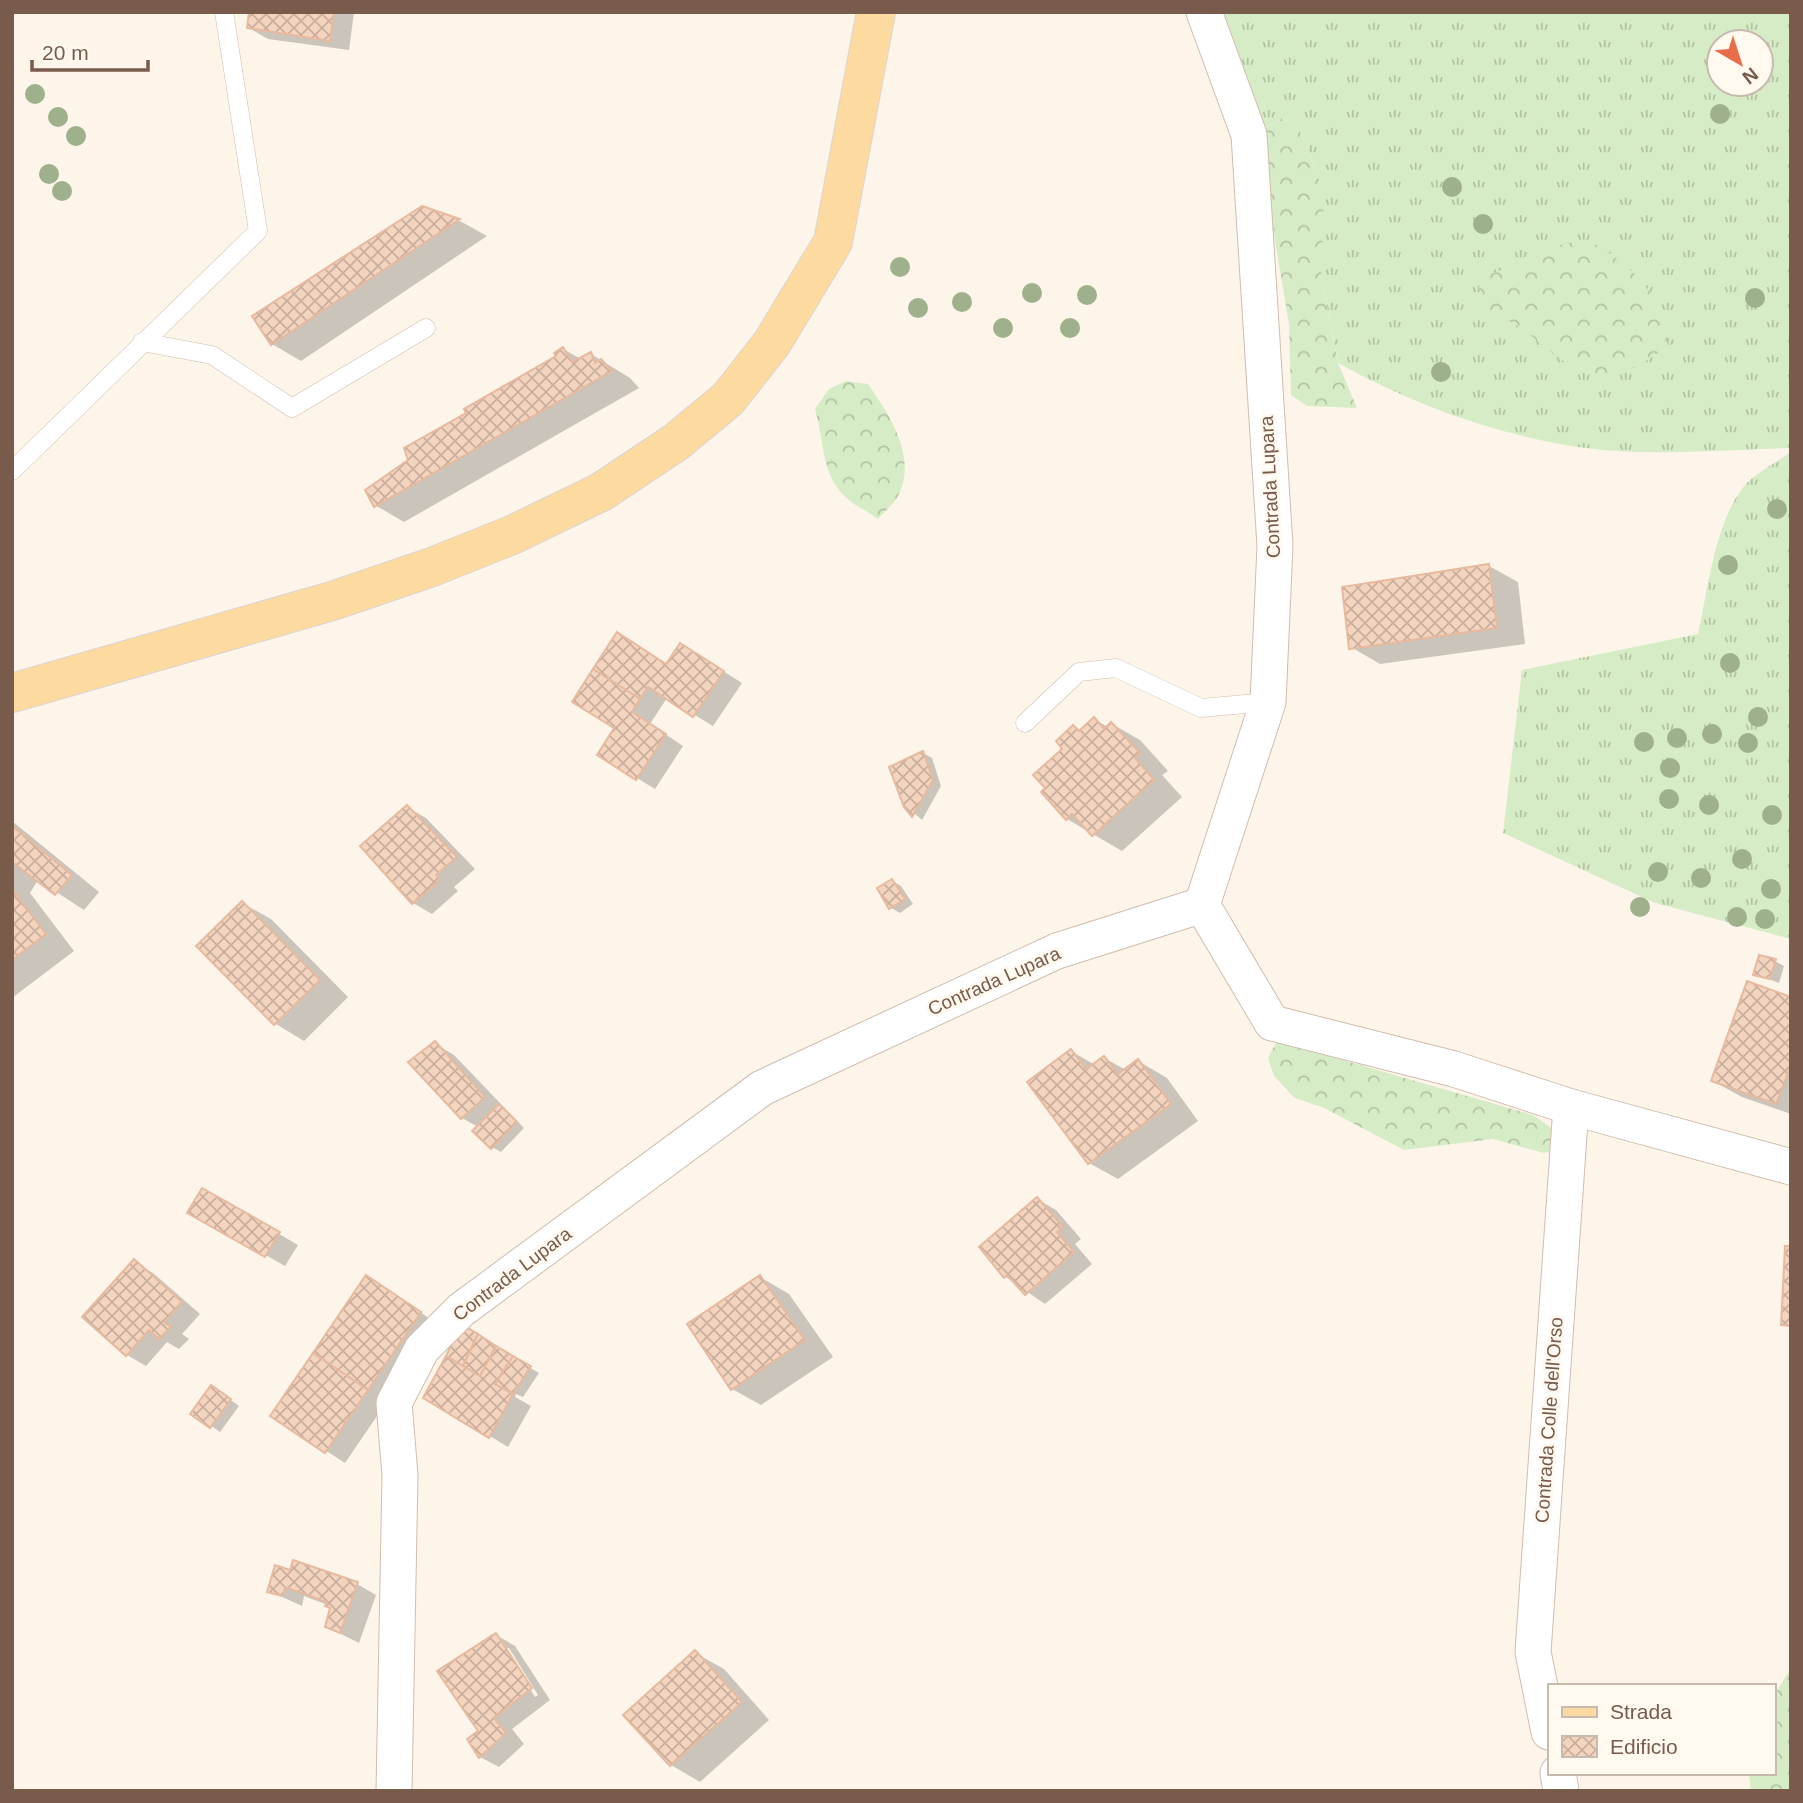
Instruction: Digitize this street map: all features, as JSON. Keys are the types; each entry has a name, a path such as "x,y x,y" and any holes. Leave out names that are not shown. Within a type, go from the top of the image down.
{"main road":[{"path":"12,693 332,601 432,567 512,535 601,492 676,442 727,399 772,343 833,242 876,12"}],"street":[{"name":"Contrada Lupara","path":"394,1791 400,1475 394,1403 422,1349 461,1310 762,1088 1057,951 1202,905 1268,702 1275,546 1249,135 1204,12"},
{"path":"1202,905 1272,1023 1454,1069 1571,1107 1791,1167"},
{"name":"Contrada Colle dell'Orso","path":"1548,1727 1533,1653 1571,1107"}],"lane":[{"path":"12,471 258,231 224,12"},
{"path":"142,342 212,355 292,408 426,328"},
{"path":"1025,723 1079,672 1116,668 1201,708 1268,702"}],"green space":[{"path":"1218,12 1791,12 1791,448 1631,452 1546,441 1454,416 1395,392 1338,363 1321,275 1316,169 1300,131 1283,118 1266,128"},
{"path":"1283,118 1300,131 1316,169 1324,199 1321,275 1338,363 1357,408 1307,406 1291,395 1289,324 1262,162 1266,128"},
{"path":"1592,242 1622,262 1644,284 1659,311 1668,346 1626,372 1610,376 1582,372 1519,327 1484,306 1477,278 1530,261 1565,243"},
{"path":"846,381 868,384 892,422 903,450 904,480 899,494 878,519 840,492 825,458 815,409 829,389"},
{"path":"1791,452 1791,939 1655,903 1503,833 1522,670 1698,634 1715,552 1729,511 1750,480"},
{"path":"1277,1041 1533,1115 1553,1129 1557,1150 1544,1153 1493,1139 1404,1150 1324,1108 1295,1098 1274,1076 1268,1058"},
{"path":"1791,1668 1791,1791 1751,1791 1749,1775 1775,1775 1775,1694"}],"building":[{"path":"249,12 334,12 330,41 247,28"},
{"path":"422,206 460,219 271,345 252,316"},
{"path":"563,347 572,362 591,352 595,363 601,359 612,371 374,507 365,490 408,460 404,448 466,413 464,409 556,356 554,353"},
{"path":"1489,564 1497,628 1349,649 1342,587"},
{"path":"617,632 666,664 680,643 724,671 693,717 648,687 640,699 593,669"},
{"path":"593,669 640,699 632,712 666,734 636,780 597,755 614,728 572,702"},
{"path":"1094,717 1104,729 1111,722 1140,753 1135,758 1154,780 1092,836 1072,814 1066,820 1041,792 1045,788 1033,775 1062,749 1056,741 1073,725 1079,731"},
{"path":"923,751 933,780 912,817 904,807 889,767"},
{"path":"407,805 457,857 436,875 440,880 412,904 360,846"},
{"path":"12,826 72,875 55,895 12,862"},
{"path":"892,879 905,899 889,909 877,888"},
{"path":"12,889 46,934 12,960"},
{"path":"242,901 320,980 274,1025 196,946"},
{"path":"1759,955 1776,959 1770,979 1753,975"},
{"path":"1747,981 1791,997 1791,1065 1776,1104 1711,1081"},
{"path":"435,1041 485,1097 461,1119 408,1062"},
{"path":"1071,1049 1086,1069 1104,1056 1118,1074 1138,1059 1171,1104 1088,1164 1027,1082"},
{"path":"499,1104 517,1122 491,1149 472,1131"},
{"path":"202,1188 280,1232 265,1257 187,1213"},
{"path":"1037,1197 1063,1227 1057,1232 1074,1252 1025,1295 1007,1275 1004,1278 979,1247"},
{"path":"1785,1246 1791,1246 1791,1326 1781,1325"},
{"path":"134,1259 182,1302 164,1322 171,1327 159,1339 149,1330 126,1356 82,1317"},
{"path":"366,1275 421,1312 368,1390 313,1353"},
{"path":"760,1275 805,1340 731,1390 687,1324"},
{"path":"461,1324 478,1334 463,1366 446,1356"},
{"path":"478,1334 496,1346 480,1376 463,1366"},
{"path":"496,1346 513,1356 495,1384 513,1394 489,1438 423,1398 446,1356 480,1376"},
{"path":"313,1353 368,1390 325,1453 270,1416"},
{"path":"513,1356 531,1366 513,1394 495,1384"},
{"path":"211,1385 231,1399 210,1428 190,1414"},
{"path":"293,1560 358,1582 340,1633 325,1627 330,1608 325,1606 327,1602 285,1587 283,1596 267,1592 275,1565 290,1570"},
{"path":"496,1633 532,1688 494,1718 506,1733 479,1758 467,1739 478,1731 437,1671"},
{"path":"695,1650 742,1702 670,1766 623,1715"}]}
